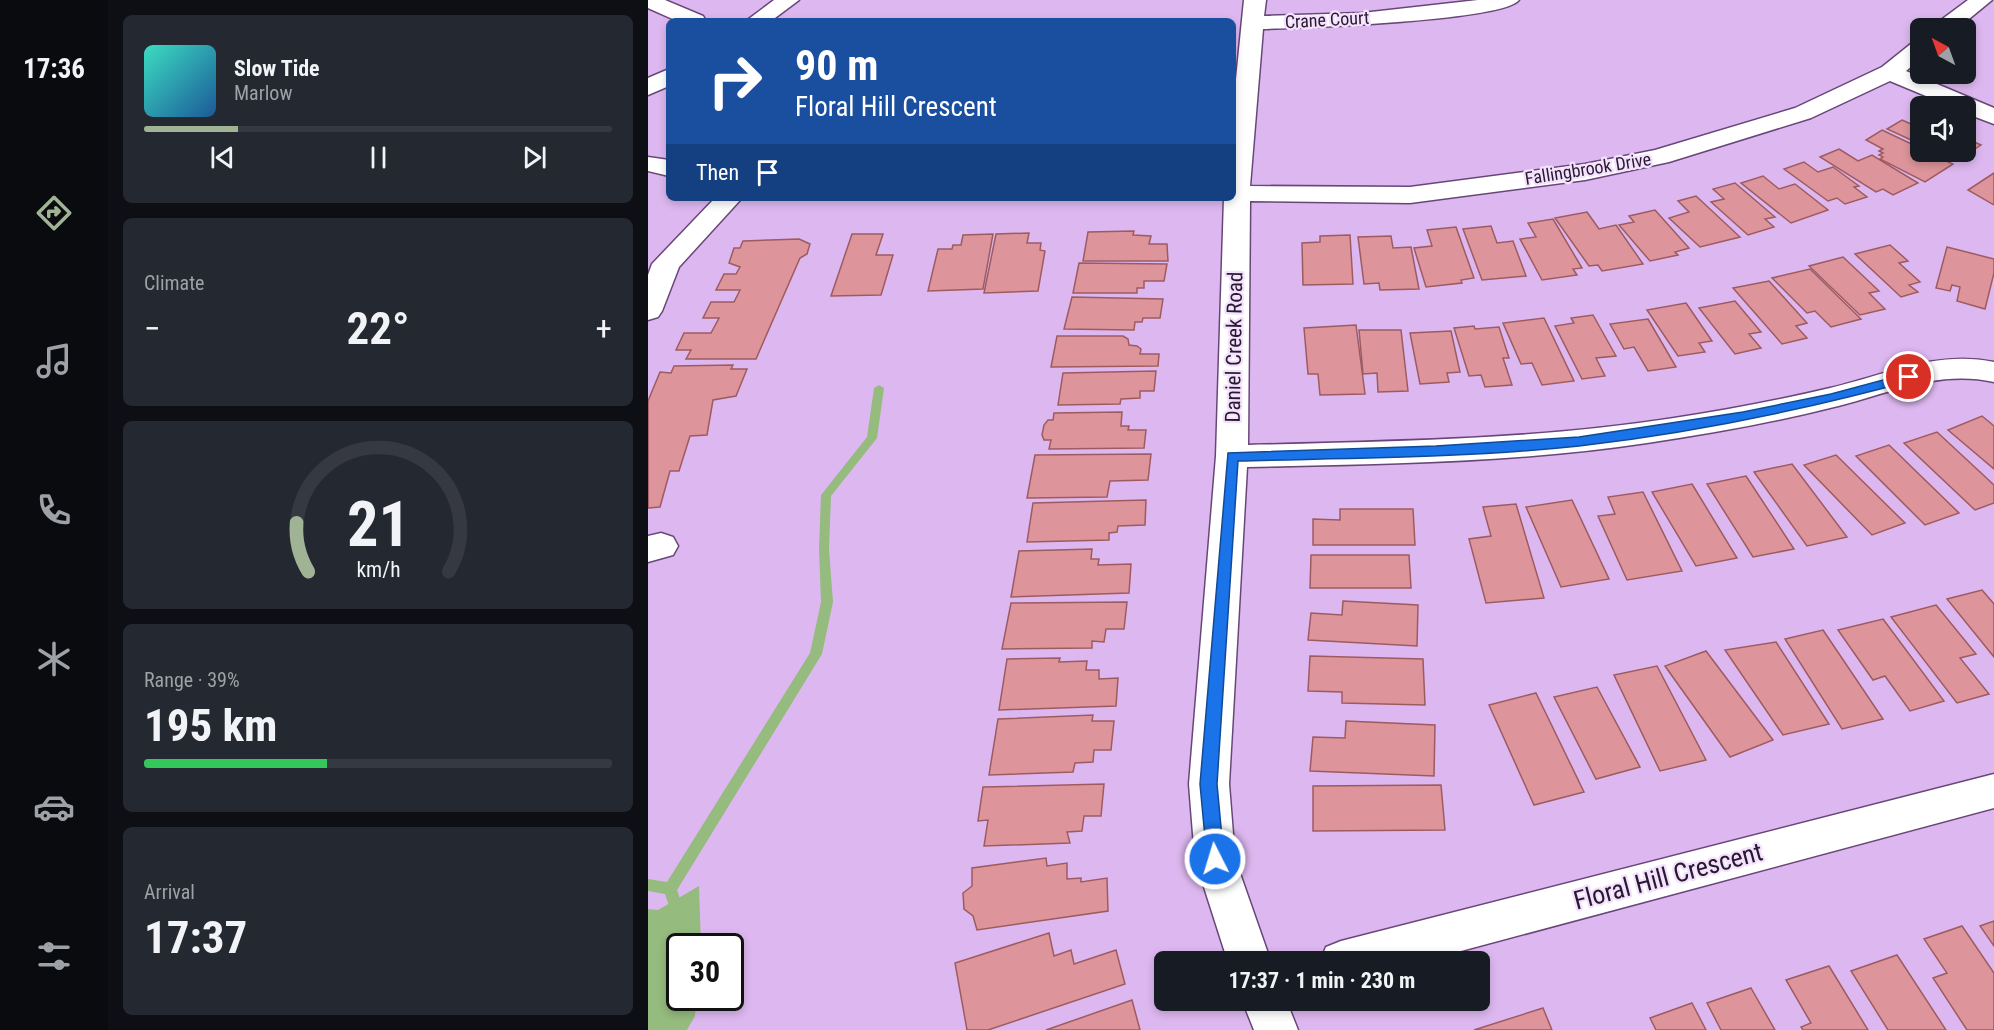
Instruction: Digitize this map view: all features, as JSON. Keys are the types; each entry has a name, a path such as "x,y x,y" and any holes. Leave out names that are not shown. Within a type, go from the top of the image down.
{"street":[{"path":"762,18 788,0"},
{"name":"Crane Court","path":"1254,12 1362,19 1491,5 1508,0"},
{"path":"1958,18 1981,0"},
{"path":"649,1 687,18"},
{"name":"Daniel Creek Road","path":"1236,183 1254,12"},
{"name":"Fallingbrook Drive","path":"1236,193 1410,195 1585,172 1659,157 1771,124 1839,98 1890,72 1910,56"},
{"path":"1890,72 1994,117"},
{"path":"648,88 666,78"},
{"path":"648,164 666,167"},
{"path":"648,311 666,264 726,201"},
{"name":"Daniel Creek Road","path":"1235,201 1232,456 1209,784 1215,859 1246,951"},
{"path":"1232,456 1436,451 1579,441 1743,416 1831,398 1929,371 1958,366 1994,372"},
{"name":"Floral Hill Crescent","path":"1383,951 1994,791"},
{"path":"1268,1011 1276,1030"}],"shaded area":[{"path":"699,886 701,933 666,933 666,1011 695,1011 687,1030 648,1030 648,909 658,910"}],"building":[{"path":"1902,120 1910,124 1910,139 1887,129"},
{"path":"1882,130 1910,143 1910,162 1953,164 1925,182 1880,159 1883,157 1879,155 1883,153 1879,151 1883,149 1866,140"},
{"path":"1839,149 1858,161 1872,155 1918,183 1893,195 1883,189 1876,192 1820,157"},
{"path":"1804,162 1818,172 1833,167 1859,186 1854,187 1867,197 1845,204 1837,198 1828,201 1784,169"},
{"path":"1994,173 1994,205 1968,190"},
{"path":"1763,176 1779,189 1795,184 1828,210 1791,223 1741,183"},
{"path":"1735,183 1775,217 1765,219 1774,227 1748,235 1711,202 1724,199 1713,189"},
{"path":"1696,196 1740,237 1700,247 1669,218 1689,212 1678,201"},
{"path":"1655,210 1689,248 1675,252 1678,255 1650,261 1619,225 1634,222 1629,216"},
{"path":"1587,212 1599,229 1616,225 1643,264 1602,271 1598,265 1589,266 1555,218"},
{"path":"1553,219 1582,268 1573,269 1577,275 1542,280 1520,239 1536,237 1528,223"},
{"path":"1491,226 1497,243 1513,241 1526,276 1482,280 1463,229"},
{"path":"1456,227 1474,278 1461,280 1462,283 1426,287 1414,248 1432,246 1427,230"},
{"path":"1134,231 1133,235 1151,236 1149,244 1167,244 1168,261 1083,261 1088,232"},
{"path":"1029,233 1027,243 1041,243 1040,250 1045,251 1038,291 984,293 996,234"},
{"path":"852,234 883,234 876,255 893,255 881,295 831,296"},
{"path":"993,234 983,289 928,291 938,249 952,249 953,245 961,245 963,235"},
{"path":"1350,235 1353,284 1303,285 1302,243 1320,242 1320,236"},
{"path":"1391,236 1393,248 1411,247 1419,289 1380,290 1379,283 1364,284 1358,237"},
{"path":"799,239 810,244 807,254 800,258 756,359 686,359 691,350 676,350 684,333 711,333 719,318 703,318 711,302 734,302 740,290 716,290 724,274 736,274 740,267 729,263 734,248 740,248 743,241"},
{"path":"1890,245 1908,261 1899,263 1920,282 1909,285 1918,292 1901,297 1855,254"},
{"path":"1947,247 1994,259 1994,273 1985,309 1957,301 1960,287 1952,285 1950,291 1936,288"},
{"path":"1843,257 1879,291 1869,293 1885,309 1860,315 1809,266"},
{"path":"1079,263 1167,264 1164,281 1144,281 1144,288 1137,288 1137,293 1073,293"},
{"path":"1810,269 1861,319 1831,327 1815,311 1807,313 1772,278"},
{"path":"1769,281 1807,323 1796,326 1807,338 1782,344 1733,288"},
{"path":"1072,297 1163,299 1160,318 1143,318 1142,322 1135,322 1134,330 1064,329"},
{"path":"1735,301 1761,332 1749,334 1761,348 1735,354 1699,308"},
{"path":"1686,303 1712,341 1699,343 1705,352 1678,356 1647,310"},
{"path":"1593,315 1616,356 1596,358 1605,376 1582,379 1555,326 1574,323 1571,318"},
{"path":"1544,318 1574,381 1542,385 1532,363 1521,364 1503,323"},
{"path":"1648,319 1676,367 1648,371 1634,347 1624,349 1610,324"},
{"path":"1356,325 1365,394 1320,395 1318,374 1308,374 1304,328"},
{"path":"1474,326 1475,329 1499,327 1509,358 1503,358 1512,385 1485,387 1481,375 1469,376 1454,328"},
{"path":"1359,330 1401,330 1408,391 1378,392 1377,373 1363,374"},
{"path":"1451,331 1460,372 1447,373 1449,382 1420,384 1410,333"},
{"path":"1057,336 1123,336 1128,339 1129,345 1141,349 1140,354 1159,354 1158,366 1051,367"},
{"path":"733,365 731,369 747,369 736,396 713,400 707,435 690,436 679,471 670,471 660,507 648,508 648,401 660,372 671,373 674,366"},
{"path":"1156,371 1154,391 1140,391 1140,398 1121,399 1120,404 1058,405 1063,373"},
{"path":"1122,412 1121,426 1129,426 1128,430 1146,430 1144,448 1049,449 1051,440 1044,440 1042,435 1044,425 1048,420 1053,420 1054,413"},
{"path":"1982,416 1994,426 1994,469 1948,430"},
{"path":"1937,432 1994,485 1994,503 1975,510 1904,443"},
{"path":"1889,445 1959,513 1925,525 1856,456"},
{"path":"1151,454 1148,480 1110,481 1107,497 1027,498 1035,455"},
{"path":"1836,455 1905,523 1872,535 1804,465"},
{"path":"1792,464 1847,537 1807,546 1754,472"},
{"path":"1746,476 1794,549 1753,557 1707,484"},
{"path":"1692,484 1737,558 1696,566 1652,492"},
{"path":"1643,492 1682,571 1627,580 1598,516 1615,514 1608,497"},
{"path":"1146,500 1145,525 1118,526 1117,532 1109,533 1109,540 1027,542 1033,503"},
{"path":"1572,500 1609,579 1561,587 1526,507"},
{"path":"1516,504 1544,598 1486,603 1469,539 1491,536 1483,507"},
{"path":"1340,509 1413,509 1415,545 1313,545 1313,519 1340,520"},
{"path":"1092,549 1091,559 1099,559 1098,565 1131,564 1129,593 1011,597 1019,551"},
{"path":"1311,555 1409,555 1411,588 1310,588"},
{"path":"1982,590 1994,604 1994,657 1947,599"},
{"path":"1343,601 1418,605 1417,646 1308,640 1311,613 1342,615"},
{"path":"1127,602 1124,629 1106,629 1104,642 1092,641 1092,648 1002,649 1011,603"},
{"path":"1936,605 1976,654 1960,658 1989,694 1957,703 1891,617"},
{"path":"1883,619 1944,701 1910,711 1885,676 1873,680 1838,630"},
{"path":"1823,630 1883,719 1842,729 1785,639"},
{"path":"1776,642 1829,724 1783,735 1725,650"},
{"path":"1706,651 1773,740 1730,757 1665,666"},
{"path":"1310,656 1423,659 1425,705 1342,703 1342,692 1308,691"},
{"path":"1060,658 1059,662 1087,661 1086,670 1099,670 1099,679 1118,678 1116,706 999,710 1007,659"},
{"path":"1657,666 1706,760 1660,771 1614,675"},
{"path":"1597,687 1640,767 1596,779 1554,697"},
{"path":"1536,693 1584,792 1534,805 1489,705"},
{"path":"1093,715 1092,721 1114,721 1111,750 1094,750 1093,762 1075,763 1073,772 989,775 998,719"},
{"path":"1346,721 1435,725 1434,776 1310,771 1313,737 1345,738"},
{"path":"1104,784 1101,816 1084,816 1082,831 1067,832 1070,843 984,846 988,820 978,821 983,787"},
{"path":"1441,785 1445,830 1313,831 1313,786"},
{"path":"1046,858 1047,866 1067,863 1067,879 1081,878 1081,882 1107,878 1108,911 977,930 973,916 964,909 963,893 972,886 972,868"},
{"path":"1994,921 1994,946 1980,926"},
{"path":"1962,926 1994,973 1994,1030 1967,1030 1933,978 1947,973 1924,939"},
{"path":"1049,933 1054,956 1071,950 1074,964 1116,950 1125,984 988,1030 967,1030 955,963"},
{"path":"1897,955 1946,1030 1888,1030 1851,971"},
{"path":"1829,966 1868,1030 1803,1030 1801,1027 1811,1023 1786,980"},
{"path":"1751,988 1775,1030 1721,1030 1707,1003"},
{"path":"1132,1000 1140,1030 1046,1030"},
{"path":"1692,1003 1706,1030 1656,1030 1650,1018"},
{"path":"1543,1008 1552,1030 1474,1030"}],"waterway":[{"path":"670,889 816,654 827,602 824,549 826,495 872,438 879,388"},
{"path":"648,885 670,889"},
{"path":"670,889 676,908 672,912"}],"route":[{"path":"1215,859 1209,784 1232,456 1436,451 1579,441 1658,431 1743,416 1831,398 1909,377"}]}
